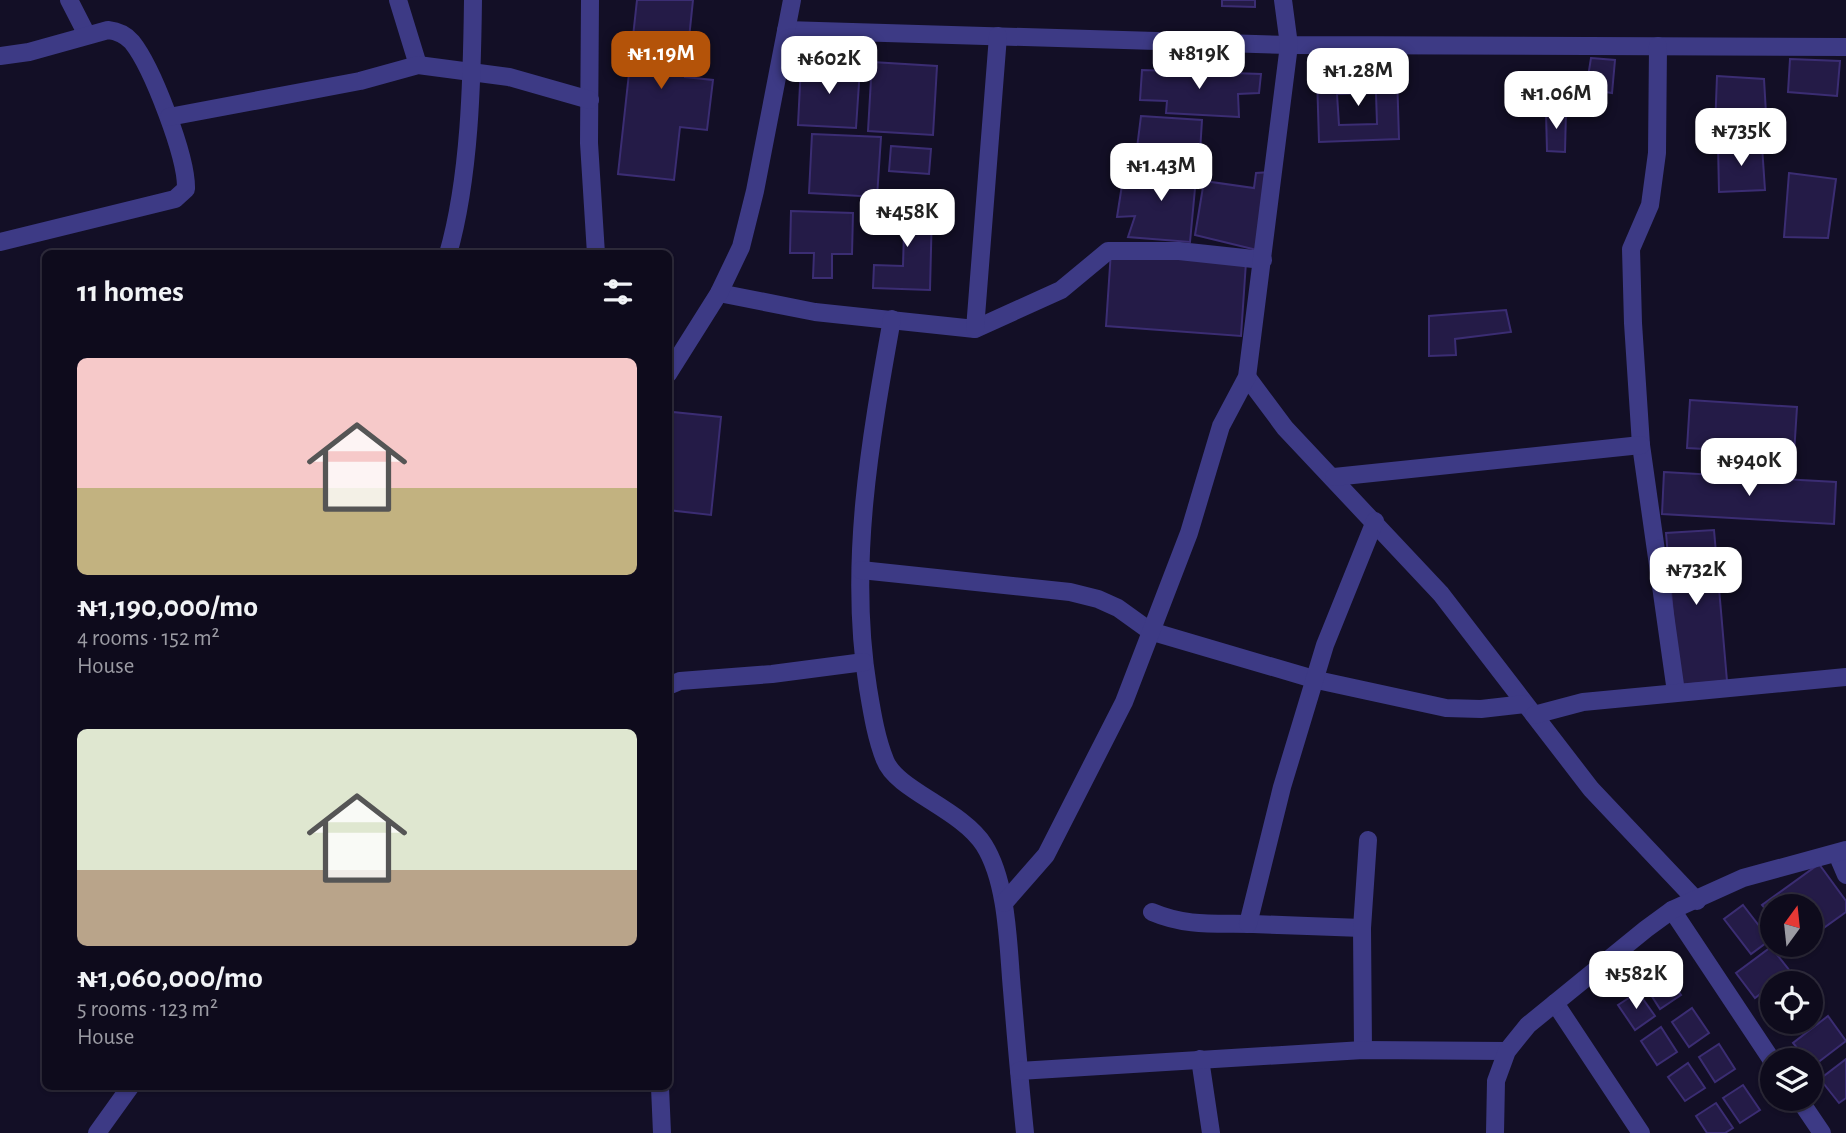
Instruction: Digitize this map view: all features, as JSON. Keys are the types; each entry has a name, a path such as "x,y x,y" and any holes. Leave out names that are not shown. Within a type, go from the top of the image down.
{"street":[{"path":"69,0 87,34"},
{"path":"398,0 418,65"},
{"path":"449,250 464,163 472,71 472,0"},
{"path":"590,0 590,100 596,250"},
{"path":"672,360 677,343 719,293 741,247 755,191 792,0"},
{"path":"1004,903 1046,855 1084,786 1124,702 1189,533 1221,426 1247,377 1289,45 1283,0"},
{"path":"786,30 1289,45 1846,47"},
{"path":"0,56 29,52 87,34 117,31 132,43 169,117 187,172 186,188 175,199 0,242"},
{"path":"975,329 998,36"},
{"path":"1658,46 1654,179 1650,205 1631,249 1641,445 1676,692"},
{"path":"169,117 360,80 418,65 509,77 590,100"},
{"path":"719,293 803,310 975,329 1061,290 1108,251 1179,251 1263,260"},
{"path":"892,319 876,407 859,540 864,662 881,749 893,776 946,808 973,831 985,847 1004,903 1024,1133"},
{"path":"1247,377 1285,428 1334,477 1441,594 1591,789 1697,901"},
{"path":"1334,477 1641,445"},
{"path":"1248,924 1282,787 1317,680 1325,645 1375,521"},
{"path":"861,570 1070,592 1098,599 1118,608 1150,631 1317,680 1446,708 1529,709 1676,692 1846,677"},
{"path":"672,685 705,678 772,674 864,662"},
{"path":"1363,1049 1362,928 1368,840"},
{"path":"1495,1133 1496,1081 1507,1051 1528,1025 1672,910 1743,878 1842,852 1846,875"},
{"path":"1672,910 1764,1048"},
{"path":"1152,912 1171,920 1205,926 1248,924 1362,928"},
{"path":"1555,1003 1641,1133"},
{"path":"1019,1071 1363,1049 1507,1051"},
{"path":"1200,1059 1211,1133"},
{"path":"97,1133 128,1090"},
{"path":"660,1090 662,1133"},
{"path":"1807,1111 1822,1133"}],"building":[{"path":"637,0 693,0 685,77 713,80 707,130 680,127 674,180 618,174"},
{"path":"1222,0 1255,0 1255,7 1222,6"},
{"path":"1591,58 1615,60 1612,93 1586,89"},
{"path":"1790,59 1840,61 1837,96 1788,92"},
{"path":"872,62 937,66 933,135 868,131"},
{"path":"801,65 860,68 856,128 798,125"},
{"path":"1142,70 1261,74 1259,93 1238,94 1239,117 1166,113 1167,101 1140,100"},
{"path":"1397,74 1399,139 1319,142 1317,76","holes":["1376,93 1377,124 1339,125 1337,94"]},
{"path":"1717,76 1764,79 1767,131 1715,129"},
{"path":"1566,110 1565,152 1547,151 1546,112"},
{"path":"1141,116 1202,120 1200,152 1137,148"},
{"path":"812,134 881,137 877,197 809,193"},
{"path":"1718,144 1762,146 1765,190 1719,192"},
{"path":"891,146 931,149 929,174 889,171"},
{"path":"1141,165 1197,167 1190,242 1128,237 1135,216 1117,217 1122,185 1139,188"},
{"path":"1271,172 1261,251 1195,235 1204,181 1254,188 1256,173"},
{"path":"1789,173 1836,179 1828,238 1784,237"},
{"path":"876,208 932,209 930,290 873,288 874,265 903,266 904,231 875,230"},
{"path":"791,211 853,213 852,254 832,254 832,278 813,278 814,253 790,253"},
{"path":"1111,251 1246,262 1241,336 1106,326"},
{"path":"1506,310 1511,332 1455,339 1456,355 1429,356 1429,316"},
{"path":"1690,400 1797,407 1794,454 1687,448"},
{"path":"673,412 721,417 711,515 672,510"},
{"path":"1664,472 1836,482 1834,524 1662,514"},
{"path":"1714,530 1727,681 1679,685 1666,533"},
{"path":"1819,864 1846,901 1846,912 1824,928 1824,894 1777,894"},
{"path":"1743,905 1760,927 1760,947 1751,954 1724,919"},
{"path":"1760,955 1779,957 1790,971 1760,971 1760,994 1755,998 1736,973"},
{"path":"1664,970 1681,995 1660,1009 1644,984"},
{"path":"1638,992 1655,1016 1635,1030 1618,1005"},
{"path":"1692,1008 1709,1033 1689,1047 1672,1022"},
{"path":"1828,1016 1846,1041 1823,1059 1823,1048 1797,1048 1793,1043 1805,1034 1823,1034 1823,1020"},
{"path":"1661,1027 1677,1052 1657,1065 1641,1041"},
{"path":"1719,1044 1735,1069 1715,1082 1699,1057"},
{"path":"1846,1059 1846,1098 1839,1103 1823,1083 1823,1077"},
{"path":"1688,1063 1705,1088 1685,1101 1668,1077"},
{"path":"1743,1085 1760,1110 1740,1123 1723,1098"},
{"path":"1716,1103 1733,1128 1725,1133 1707,1133 1696,1116"}]}
